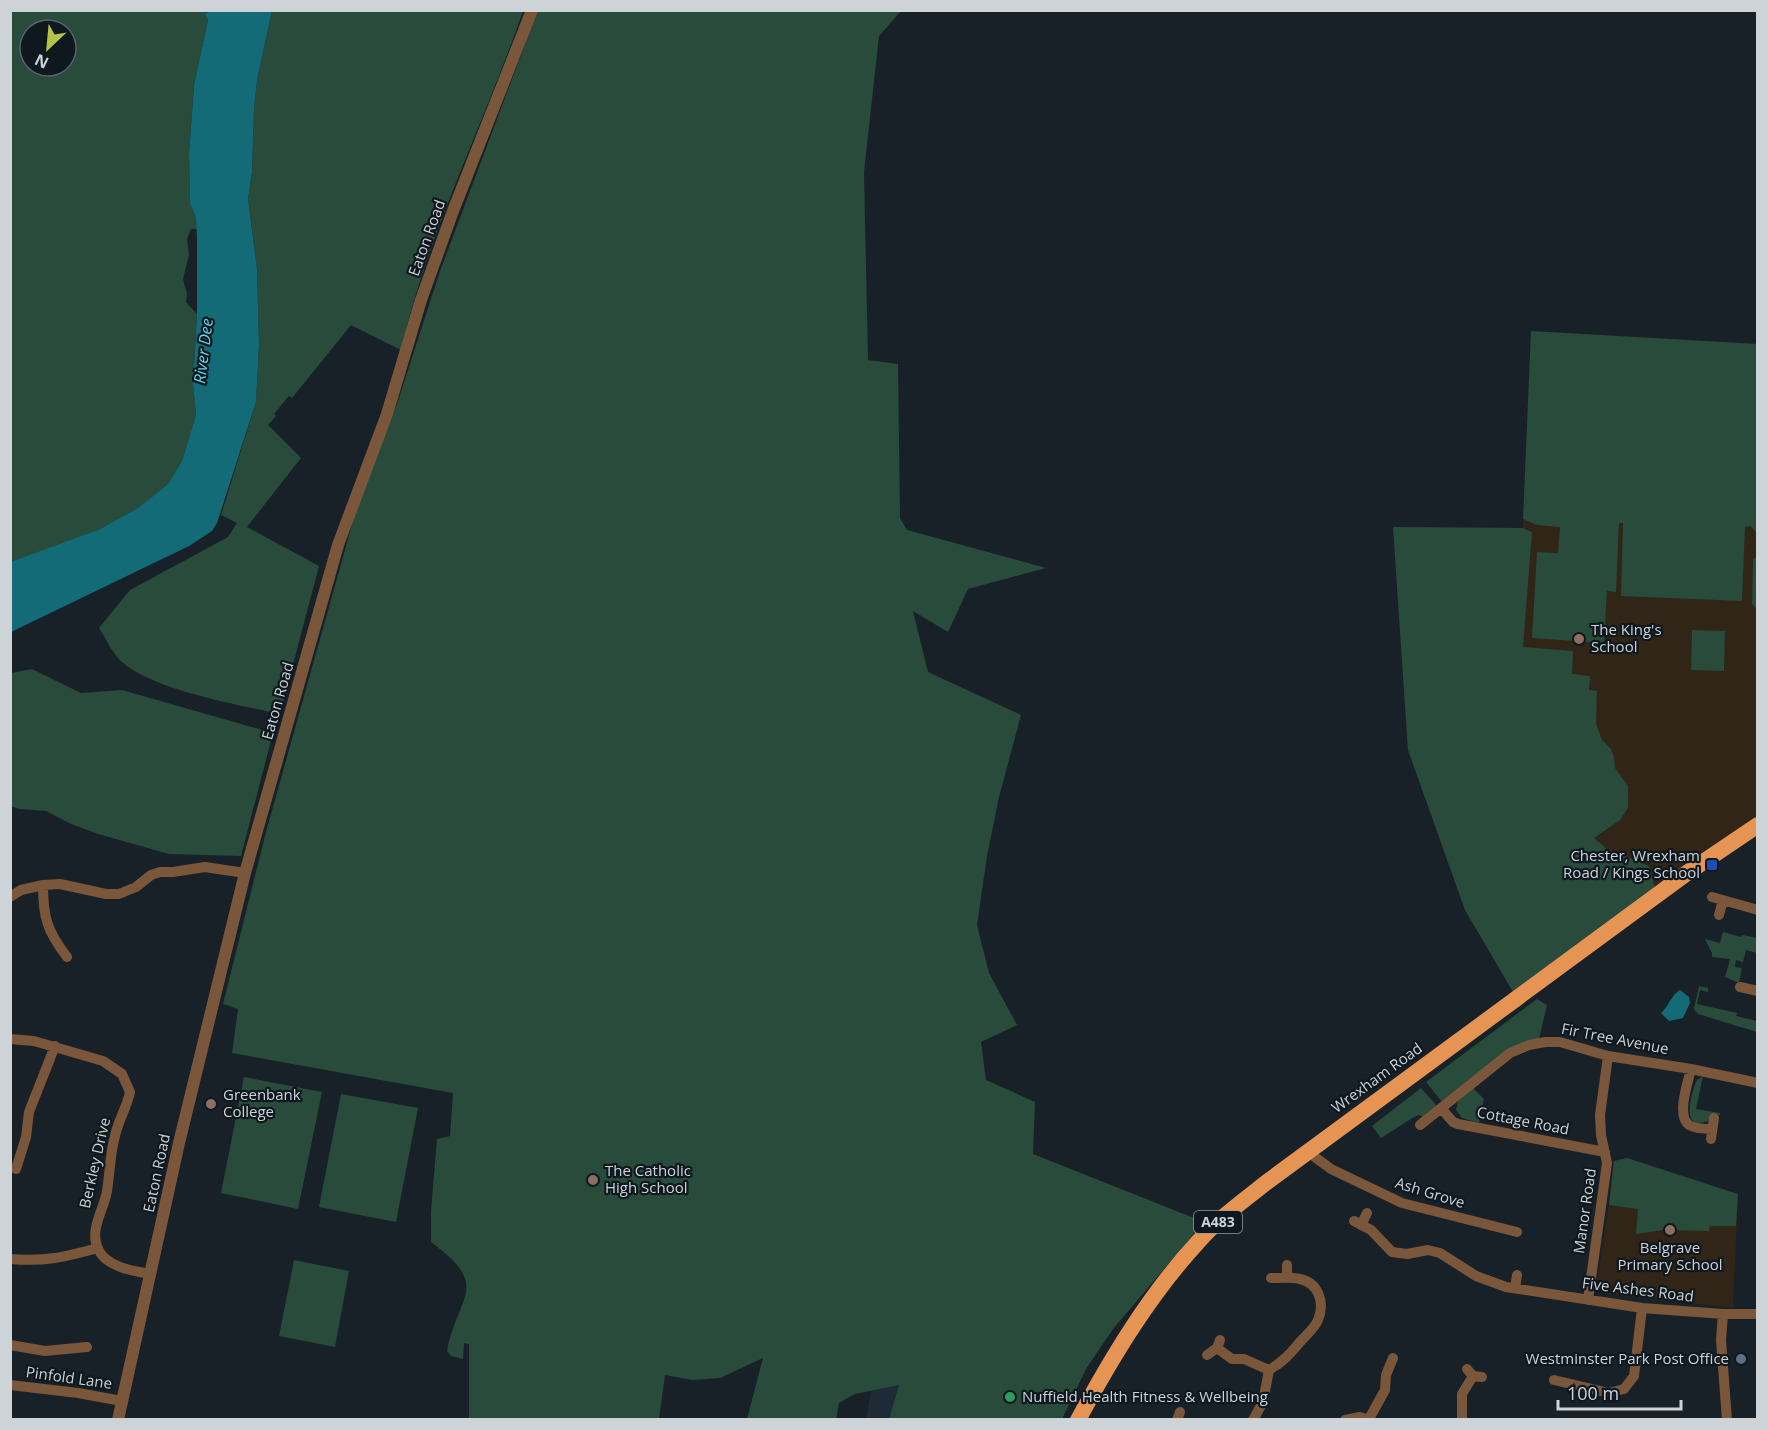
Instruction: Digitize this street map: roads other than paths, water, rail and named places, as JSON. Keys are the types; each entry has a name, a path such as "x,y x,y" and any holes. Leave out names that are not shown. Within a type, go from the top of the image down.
{"highway":[{"name":"Wrexham Road","path":"1078,1419 1104,1372 1188,1253 1220,1220 1267,1182 1658,894 1758,825"}],"street":[{"name":"Eaton Road","path":"118,1419 181,1131 245,873 348,515 387,414 421,300 453,211 532,10"},
{"path":"10,897 21,890 60,884 106,894 119,894 136,887 151,875 160,872 205,867 245,873"},
{"path":"43,885 44,917 57,944 67,957"},
{"path":"1719,915 1718,899 1758,910"},
{"path":"1740,987 1758,991"},
{"name":"Berkley Drive","path":"10,1039 34,1041 103,1061 122,1074 130,1092 113,1143 106,1194 95,1234 98,1248"},
{"name":"Fir Tree Avenue","path":"1420,1125 1510,1053 1529,1045 1545,1042 1560,1042 1608,1056 1758,1083"},
{"path":"16,1161 26,1137 29,1112 55,1046"},
{"name":"Manor Road","path":"1588,1300 1607,1163 1600,1135 1600,1115 1608,1056"},
{"path":"1690,1069 1682,1111 1684,1121 1690,1126 1712,1129"},
{"name":"Cottage Road","path":"1441,1108 1458,1124 1605,1152"},
{"name":"Ash Grove","path":"1308,1152 1331,1169 1402,1203 1517,1232"},
{"name":"Five Ashes Road","path":"1367,1213 1357,1223 1371,1230 1392,1252 1407,1254 1428,1250 1440,1253 1476,1276 1506,1287 1642,1308 1723,1314 1758,1314"},
{"path":"10,1259 60,1259 98,1248 103,1256 121,1267 150,1274"},
{"path":"1287,1264 1287,1278"},
{"path":"1515,1288 1517,1275"},
{"path":"1269,1370 1282,1363 1291,1354 1318,1322 1322,1309 1322,1301 1314,1287 1306,1281 1271,1278"},
{"path":"1561,1369 1556,1381 1608,1393 1624,1389 1634,1376 1642,1308"},
{"path":"1723,1314 1721,1340 1727,1419"},
{"path":"1207,1355 1218,1344 1232,1359 1244,1359 1269,1370"},
{"path":"10,1345 45,1351 82,1351"},
{"path":"1345,1419 1360,1417 1370,1419 1384,1390 1386,1375 1393,1356"},
{"path":"1253,1419 1263,1402 1269,1370"},
{"path":"1462,1419 1462,1394 1474,1374"},
{"name":"Pinfold Lane","path":"10,1385 122,1401"}],"water":[{"name":"River Dee","path":"209,11 272,11 257,80 252,172 248,199 257,269 259,345 256,402 217,523 212,531 189,546 11,632 11,562 100,529 138,508 168,484 182,461 196,415 193,384 197,314 197,238 196,218 190,203 189,154 194,85 208,20 205,14"},
{"path":"1680,990 1689,997 1690,1003 1683,1018 1669,1021 1661,1013"}],"place":[{"name":"The King's School","path":"1579,639"},
{"name":"Chester, Wrexham Road / Kings School","path":"1712,865"},
{"name":"Greenbank College","path":"211,1104"},
{"name":"The Catholic High School","path":"593,1180"},
{"name":"Belgrave Primary School","path":"1670,1230"},
{"name":"Westminster Park Post Office","path":"1741,1359"},
{"name":"Nuffield Health Fitness & Wellbeing","path":"1010,1397"}]}
